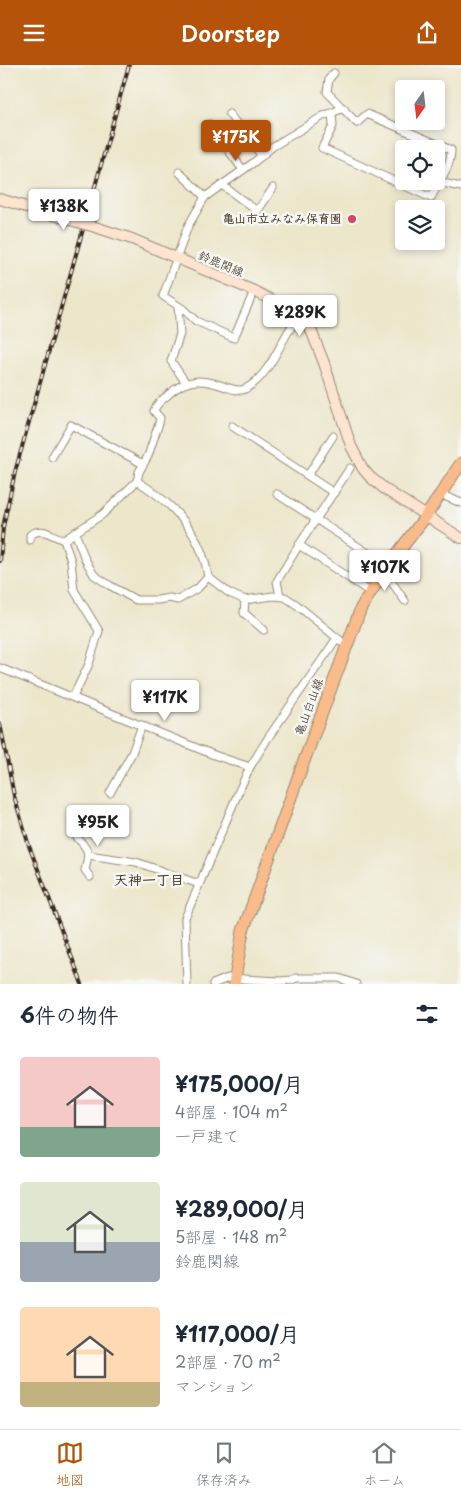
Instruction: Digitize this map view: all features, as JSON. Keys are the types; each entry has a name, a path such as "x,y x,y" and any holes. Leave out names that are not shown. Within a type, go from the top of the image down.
{"main road":[{"name":"鈴鹿関線","path":"0,199 132,239 254,291 295,311 311,330 324,363 351,446 359,463 376,483 461,537"},
{"name":"亀山白山線","path":"234,981 242,931 361,608 370,592 461,463"}],"street":[{"path":"334,73 329,79 327,92 357,123 366,114 427,140"},
{"path":"254,291 234,337 196,321 163,296 188,226 205,197 272,147 323,117 344,108"},
{"path":"332,113 332,126 322,148 395,181"},
{"path":"229,114 262,156"},
{"path":"209,124 243,170"},
{"path":"445,147 451,150 451,157 445,171"},
{"path":"179,172 205,197"},
{"path":"445,184 461,187"},
{"path":"222,185 257,211"},
{"path":"252,219 273,188"},
{"path":"414,190 431,198 435,190"},
{"path":"178,306 180,334 171,361 186,383"},
{"path":"64,540 103,514 138,481 139,472 151,447 159,423 160,418 154,411 158,402 173,390 186,383 205,381 238,391 245,389 261,376 292,325 302,317"},
{"path":"52,457 72,425 143,463"},
{"path":"232,426 334,493"},
{"path":"308,475 333,436"},
{"path":"280,596 277,581 350,468"},
{"path":"138,481 158,493 184,521 198,544 206,565 208,577 230,593 245,600 280,596 290,600 347,646"},
{"path":"277,494 386,569 405,601"},
{"path":"440,494 461,503"},
{"path":"30,540 30,535 33,533 46,531 64,540 71,561 74,590 99,631 89,664 72,697"},
{"path":"75,532 85,559 94,575 136,600 169,598 178,600 198,588 208,577"},
{"path":"299,545 370,592"},
{"path":"245,600 244,613 264,630"},
{"path":"187,984 185,918 199,884 250,767 337,638"},
{"path":"0,668 214,755 250,767"},
{"path":"110,793 132,753 142,725"},
{"path":"76,836 87,849 88,855 85,870 90,877"},
{"path":"88,855 136,862 199,884"},
{"path":"213,984 228,978 234,981 280,981 292,980 296,977 339,978 356,984"}],"railway":[{"path":"0,561 3,527 15,472 129,65"},
{"path":"0,723 14,796 29,846 82,984"}],"place":[{"name":"亀山市立みなみ保育園","path":"352,219"}],"district":[{"name":"天神一丁目","path":"149,880"}]}
